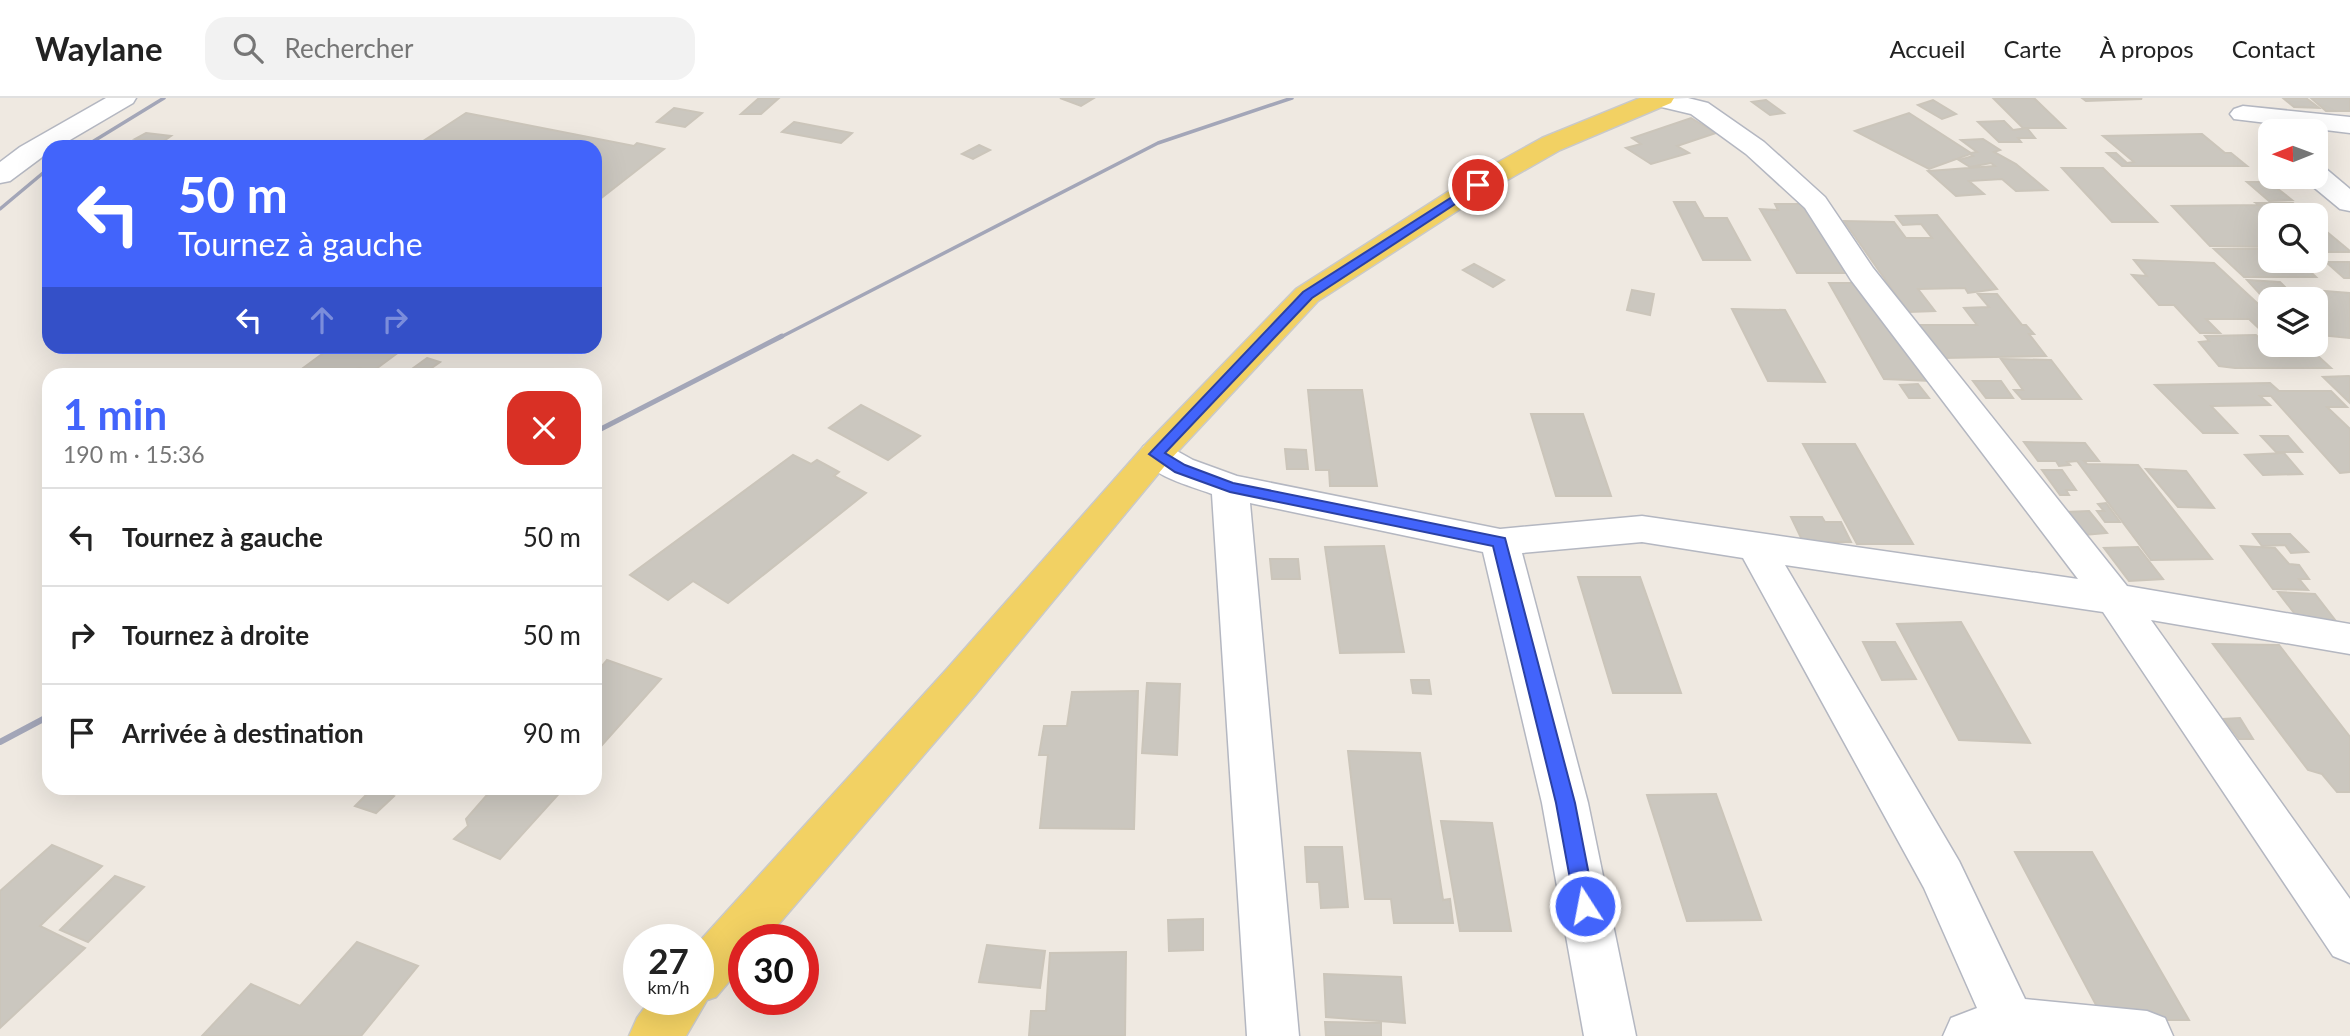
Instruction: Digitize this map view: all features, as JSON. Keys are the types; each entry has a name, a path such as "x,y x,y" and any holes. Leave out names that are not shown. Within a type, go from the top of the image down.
{"main road":[{"path":"714,962 961,682 1156,454 1307,295 1478,185 1551,144 1660,99"},
{"path":"655,1036 670,1015"}],"street":[{"path":"51,140 124,98"},
{"path":"2222,98 2258,126"},
{"path":"1660,99 1699,108 1755,148 1815,203 1862,274 2115,598 2350,940"},
{"path":"2244,114 2350,125"},
{"path":"0,175 42,145"},
{"path":"2328,185 2350,203"},
{"path":"1156,454 1180,468 1230,487 1500,542 1642,529 2115,598 2350,639"},
{"path":"1230,487 1273,1036"},
{"path":"1500,542 1565,803 1611,1036"},
{"path":"1755,546 1942,876 1990,1030 2147,1036"}],"building":[{"path":"759,98 779,98 761,114 741,114"},
{"path":"1060,98 1094,98 1081,106"},
{"path":"1993,98 2034,98 2065,128 2023,128"},
{"path":"2082,98 2140,98 2142,99 2086,101"},
{"path":"2283,98 2306,98 2319,108 2294,107"},
{"path":"2311,98 2350,98 2350,111 2326,111"},
{"path":"1766,100 1784,113 1770,115 1752,102"},
{"path":"1933,100 1956,114 1942,119 1918,105"},
{"path":"674,108 702,113 685,127 657,122"},
{"path":"466,113 634,146 637,143 664,149 602,198 602,140 425,140"},
{"path":"1909,113 1971,153 1977,152 1961,140 1983,139 2000,150 1994,152 2016,164 2047,190 2016,191 2002,179 1969,181 1984,194 1956,196 1928,171 1995,166 1991,163 1970,167 1959,160 1973,156 1970,154 1929,169 1855,131"},
{"path":"1691,118 1716,133 1677,146 1689,153 1651,164 1626,148 1641,144 1632,138"},
{"path":"2004,121 2013,130 2027,128 2035,138 2018,138 2021,142 1999,142 1978,122"},
{"path":"794,122 852,133 841,143 782,132"},
{"path":"146,133 171,136 165,140 135,139"},
{"path":"2202,134 2225,153 2231,153 2247,166 2122,166 2107,153 2116,153 2127,163 2134,162 2103,136"},
{"path":"979,145 990,150 973,159 962,154"},
{"path":"2062,168 2103,168 2157,222 2112,222"},
{"path":"2247,182 2258,182 2258,189 2278,189 2292,200 2269,201"},
{"path":"1674,202 1695,202 1704,218 1727,218 1750,260 1703,260"},
{"path":"1775,204 1813,204 1858,273 1797,273 1760,209 1778,210"},
{"path":"2258,205 2258,247 2210,246 2172,206"},
{"path":"1937,215 1997,289 1968,293 1965,288 1918,289 1935,311 1908,312 1844,221 1894,222 1906,238 1932,238 1921,224 1903,225 1896,216"},
{"path":"2328,233 2350,251 2328,252"},
{"path":"2214,249 2258,249 2258,273 2312,273 2316,277 2244,277"},
{"path":"2134,260 2214,263 2258,304 2258,328 2249,319 2206,319 2220,333 2200,333 2174,305 2159,305 2132,275 2147,276"},
{"path":"2328,262 2350,262 2350,278 2344,278"},
{"path":"1474,264 1504,280 1493,287 1463,270"},
{"path":"2247,280 2280,282 2285,287 2258,287 2258,292"},
{"path":"1829,283 1867,283 1930,381 1884,379"},
{"path":"1632,290 1654,294 1650,315 1627,310"},
{"path":"2328,291 2350,293 2350,338 2328,336"},
{"path":"1978,294 1997,294 2022,325 2026,325 2034,334 2029,334 2046,356 1943,358 1919,325 1977,325 1964,308 1989,307"},
{"path":"1732,309 1785,310 1825,382 1768,381"},
{"path":"2256,335 2258,357 2319,357 2331,368 2219,366 2199,342 2209,341 2205,336"},
{"path":"322,354 396,354 377,368 303,368"},
{"path":"427,358 440,362 432,368 413,368"},
{"path":"2001,359 2051,360 2081,399 2022,399 2014,390 2023,390"},
{"path":"2323,377 2350,377 2350,403"},
{"path":"1973,381 2001,381 2013,398 1986,398"},
{"path":"2270,383 2279,391 2331,391 2347,407 2327,407 2350,429 2350,472 2340,473 2271,396 2260,396 2270,405 2211,406 2237,433 2203,433 2155,385"},
{"path":"1918,384 1929,398 1909,398 1900,385"},
{"path":"1308,390 1362,390 1377,486 1330,486 1329,470 1316,470"},
{"path":"861,405 920,436 888,460 829,428"},
{"path":"1531,414 1583,414 1611,496 1556,496"},
{"path":"2261,436 2288,436 2302,452 2276,452"},
{"path":"2024,442 2085,443 2099,461 2084,461 2087,464 2138,465 2212,559 2151,560 2077,461 2059,466 2056,461 2038,461"},
{"path":"1803,444 1855,444 1913,544 1857,544"},
{"path":"1285,449 1306,450 1308,469 1287,469"},
{"path":"2284,453 2302,474 2263,475 2245,455"},
{"path":"793,455 811,464 817,460 839,472 834,476 866,493 728,603 693,581 668,600 630,575"},
{"path":"2146,469 2186,471 2214,508 2178,507"},
{"path":"2042,470 2062,470 2076,490 2066,490 2069,495 2060,495"},
{"path":"2106,503 2120,522 2105,522 2097,511 2104,511 2098,504"},
{"path":"2089,511 2107,533 2084,535 2066,512"},
{"path":"1791,517 1822,517 1825,522 1841,522 1851,542 1803,542"},
{"path":"2253,534 2290,534 2308,552 2291,553 2285,545 2262,546"},
{"path":"1384,546 1404,652 1340,653 1325,547"},
{"path":"2241,546 2275,548 2289,564 2299,565 2309,579 2299,579 2308,590 2273,589"},
{"path":"2138,547 2163,579 2129,581 2104,548"},
{"path":"1270,559 1298,559 1300,579 1272,579"},
{"path":"1578,577 1640,577 1681,693 1613,693"},
{"path":"2278,592 2315,594 2335,620 2298,618"},
{"path":"1961,622 2030,743 1959,740 1897,624"},
{"path":"1863,642 1895,642 1916,679 1882,680"},
{"path":"2213,644 2279,645 2350,737 2350,792 2337,792 2322,774 2308,770"},
{"path":"607,660 661,679 602,745 602,666"},
{"path":"1411,680 1429,680 1431,694 1413,693"},
{"path":"1147,683 1180,684 1177,755 1142,753"},
{"path":"1138,691 1134,829 1040,828 1048,755 1039,755 1044,726 1067,726 1072,692"},
{"path":"2240,718 2253,739 2239,739 2224,719"},
{"path":"1348,751 1420,753 1443,900 1450,899 1453,923 1394,923 1391,899 1365,899"},
{"path":"1716,794 1761,920 1687,921 1647,795"},
{"path":"366,795 394,796 376,813 355,806"},
{"path":"487,795 558,795 500,859 454,839 468,826 466,819"},
{"path":"1441,821 1492,823 1511,931 1460,931"},
{"path":"52,845 102,866 40,926 85,948 0,1028 0,891"},
{"path":"1305,847 1342,847 1348,907 1321,908 1319,882 1307,882"},
{"path":"2015,852 2092,852 2189,1020 2104,1020"},
{"path":"115,876 144,887 88,942 60,930"},
{"path":"1203,919 1203,950 1169,951 1168,920"},
{"path":"357,942 418,966 361,1036 202,1036 251,984 300,1006"},
{"path":"987,945 1045,951 1040,988 979,982"},
{"path":"1126,952 1125,1036 1029,1036 1031,1011 1046,1011 1050,953"},
{"path":"1324,974 1401,977 1405,1023 1326,1017"},
{"path":"1325,1022 1381,1023 1381,1036 1326,1036"}],"railway":[{"path":"95,140 164,98"},
{"path":"779,338 1158,143 1292,98"},
{"path":"0,209 42,174"},
{"path":"602,428 782,336"},
{"path":"0,742 42,720"}],"route":[{"path":"1478,185 1307,295 1156,454 1180,468 1230,487 1500,542 1565,803 1585,906"}]}
